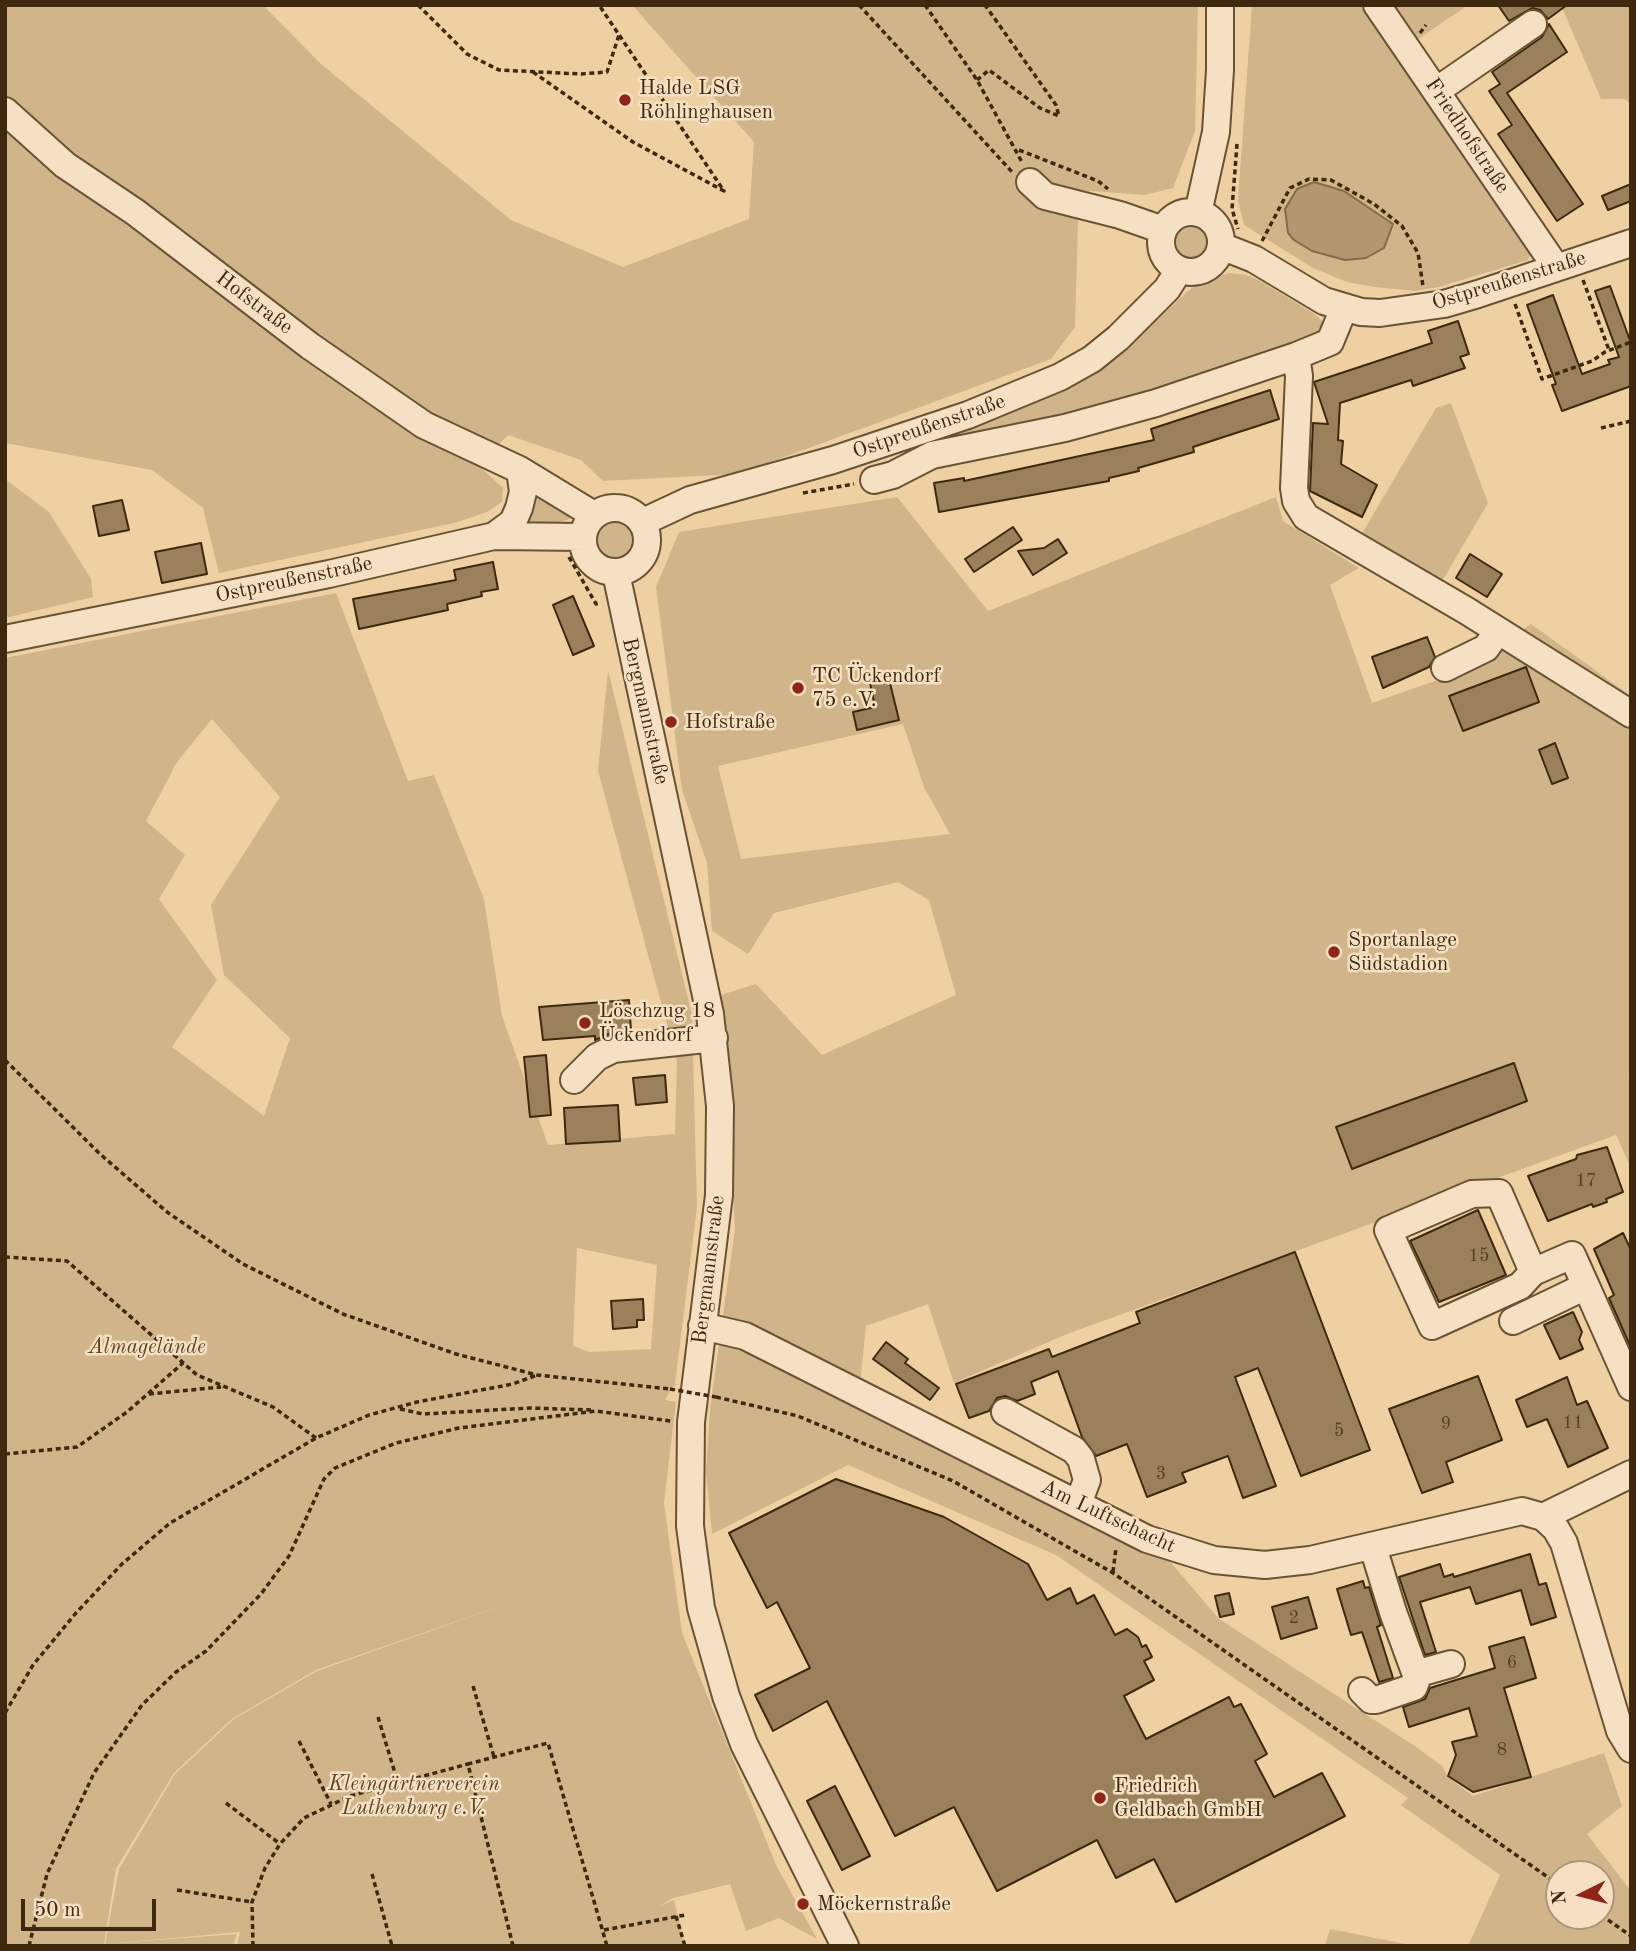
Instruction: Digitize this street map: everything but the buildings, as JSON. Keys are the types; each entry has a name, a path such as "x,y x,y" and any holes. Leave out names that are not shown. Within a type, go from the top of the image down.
{"street":[{"path":"1198,213 1216,132 1220,5"},
{"name":"Friedhofstraße","path":"1377,5 1436,91 1566,264"},
{"path":"1436,91 1533,24"},
{"name":"Hofstraße","path":"5,111 65,165 135,212 310,346 424,425 520,470 578,530"},
{"path":"1030,182 1045,196 1120,215 1163,230"},
{"path":"1198,213 1206,216 1218,228 1221,246 1214,263 1206,269 1188,273 1179,271 1171,265 1161,249 1163,230 1177,215 1198,213"},
{"name":"Ostpreußenstraße","path":"1221,246 1254,259 1324,301 1344,308 1380,313 1425,307 1508,284 1631,243"},
{"name":"Ostpreußenstraße","path":"643,522 690,500 833,460 968,415 1060,377 1091,359 1118,338 1167,289 1179,271"},
{"name":"Ostpreußenstraße","path":"874,480 892,475 932,455 1076,425 1296,356 1330,342 1344,308"},
{"path":"1296,356 1299,376 1294,488 1300,510 1306,517 1631,714"},
{"path":"494,536 513,522 523,492 520,470"},
{"path":"614,507 635,514 643,522 648,541 642,559 635,566 617,572 596,566 584,548 578,530 614,507"},
{"name":"Ostpreußenstraße","path":"5,639 329,574 494,536 578,530"},
{"name":"Bergmannstraße","path":"617,572 714,1038 720,1106 719,1195 691,1422 690,1526 701,1608 712,1652 744,1744 845,1946"},
{"path":"1445,668 1486,648 1498,631"},
{"path":"574,1080 597,1057 613,1049 714,1038"},
{"path":"1533,1272 1499,1194 1472,1194 1388,1230 1432,1326 1520,1286 1533,1272 1572,1255 1631,1387"},
{"path":"1514,1321 1586,1286"},
{"name":"Am Luftschacht","path":"702,1326 745,1336 1078,1504 1176,1550 1238,1564 1310,1560 1522,1511 1543,1517"},
{"path":"1005,1412 1074,1450 1081,1459 1087,1480 1078,1504"},
{"path":"1631,1474 1543,1517 1556,1529 1564,1543 1620,1731 1631,1749"},
{"path":"1373,1546 1404,1644 1412,1666 1419,1674"},
{"path":"1419,1674 1451,1664"},
{"path":"1362,1691 1371,1700 1376,1700 1414,1687 1419,1674"}],"path":[{"path":"418,5 467,54 499,70 581,74 607,72 619,35"},
{"path":"533,72 633,142 724,191 599,5"},
{"path":"859,5 1014,173 1030,182"},
{"path":"925,5 977,80 1017,149 1030,182"},
{"path":"977,80 989,70 1041,108 1059,116 1056,105 985,5"},
{"path":"1017,149 1098,181 1113,192 1120,215"},
{"path":"1254,259 1290,188 1309,179 1331,180 1374,204 1402,226 1420,262 1425,307"},
{"path":"1566,264 1609,350"},
{"path":"1508,284 1542,379 1592,361 1609,350 1631,342"},
{"path":"1601,428 1631,421"},
{"path":"578,530 596,604"},
{"path":"5,1060 100,1154 167,1212 243,1264 343,1314 456,1354 537,1375 670,1389 798,1416 953,1481 1101,1566 1545,1875"},
{"path":"5,1257 67,1261 197,1375 273,1406 316,1438"},
{"path":"5,1454 77,1447 183,1363"},
{"path":"5,1713 33,1665 76,1613 122,1564 170,1523 316,1438 369,1415 513,1384 537,1375"},
{"path":"147,1394 223,1386"},
{"path":"398,1408 423,1414 530,1408 596,1411 691,1422"},
{"path":"29,1946 47,1874 94,1773 142,1705 176,1672 205,1651 261,1594 289,1556 324,1479 335,1468 396,1443 459,1427 596,1411"},
{"path":"473,1686 494,1757"},
{"path":"379,1717 398,1783"},
{"path":"299,1741 331,1804"},
{"path":"253,1946 252,1902 265,1868 280,1844 304,1818 331,1804 398,1783 548,1743 607,1946"},
{"path":"468,1764 513,1946"},
{"path":"226,1803 280,1844"},
{"path":"372,1874 392,1946"},
{"path":"177,1890 252,1902"},
{"path":"603,1930 685,1914"},
{"path":"676,1916 685,1946"},
{"path":"1615,1925 1631,1936"}],"green space":[{"path":"5,5 263,5 321,64 511,220 623,267 749,219 754,142 632,5 1198,5 1195,131 1173,188 1145,195 1079,190 1075,327 1051,359 738,474 603,481 581,460 508,435 478,465 503,488 502,502 487,512 458,522 219,573 203,508 152,470 5,443"},
{"path":"1252,5 1366,5 1532,250 1528,260 1439,287 1415,291 1374,287 1347,282 1313,268 1244,225 1238,200"},
{"path":"1393,5 1468,5 1417,40"},
{"path":"1561,5 1631,5 1631,105 1625,99 1601,99"},
{"path":"1190,226 1201,231 1206,242 1201,253 1190,258 1179,253 1174,242 1179,231"},
{"path":"1229,273 1247,275 1262,282 1316,315 1322,321 1322,335 1141,396 1016,429 911,451 910,448 1074,385 1128,347 1188,291 1201,282"},
{"path":"1451,403 1488,503 1441,583 1361,535 1436,408"},
{"path":"5,479 49,512 91,579 93,597 5,618"},
{"path":"533,493 567,514 570,519 557,523 527,523"},
{"path":"897,497 988,611 1276,497 1283,521 1359,568 1330,585 1372,703 1472,668 1531,624 1631,696 1631,1073 1628,1074 1631,1081 1631,1168 1616,1135 1067,1334 954,1383 928,1304 866,1326 858,1404 1167,1558 1219,1619 1416,1747 1442,1766 1448,1777 1473,1796 1604,1753 1622,1806 1587,1834 1607,1860 1545,1860 1545,1930 1615,1930 1615,1870 1631,1891 1631,1946 1468,1946 1500,1875 1401,1805 1408,1798 1056,1555 848,1465 712,1534 706,1471 710,1409 735,1229 721,995 756,984 822,1055 956,995 929,900 898,882 774,913 748,954 712,931 707,863 682,790 656,587 679,532","holes":["903,724 924,787 950,834 741,859 718,766"]},
{"path":"615,522 629,527 634,541 629,555 615,560 601,555 596,541 601,527"},
{"path":"336,593 408,781 434,775 484,899 502,1016 548,1145 675,1134 677,1061 598,771 608,670 692,1015 697,1207 675,1384 679,1385 674,1385 665,1400 676,1402 664,1503 682,1633 777,1867 817,1939 779,1918 746,1931 730,1884 673,1898 660,1906 674,1900 685,1946 237,1946 240,1932 110,1944 237,1934 233,1946 5,1946 5,658","holes":["212,719 280,797 211,905 224,975 290,1038 264,1116 172,1047 217,980 159,899 185,855 146,821 177,762","577,1248 657,1265 651,1349 590,1352 573,1346","521,1599 317,1671 234,1719 175,1774 119,1869 104,1944 116,1869 174,1773 232,1719 316,1670"]},
{"path":"1330,1929 1415,1946 1325,1945"}],"shaded area":[{"path":"1314,182 1344,191 1393,224 1384,248 1366,258 1345,260 1312,251 1294,240 1288,233 1285,209 1297,189"}],"place":[{"name":"Halde LSG Röhlinghausen","path":"625,100"},
{"name":"TC Ückendorf 75 e.V.","path":"798,688"},
{"name":"Hofstraße","path":"671,722"},
{"name":"Sportanlage Südstadion","path":"1334,952"},
{"name":"Löschzug 18 Ückendorf","path":"585,1023"},
{"name":"Friedrich Geldbach GmbH","path":"1100,1798"},
{"name":"Möckernstraße","path":"803,1904"}],"park label":[{"name":"Almagelände","path":"147,1347"},
{"name":"Kleingärtnerverein Luthenburg e.V.","path":"414,1796"}]}
